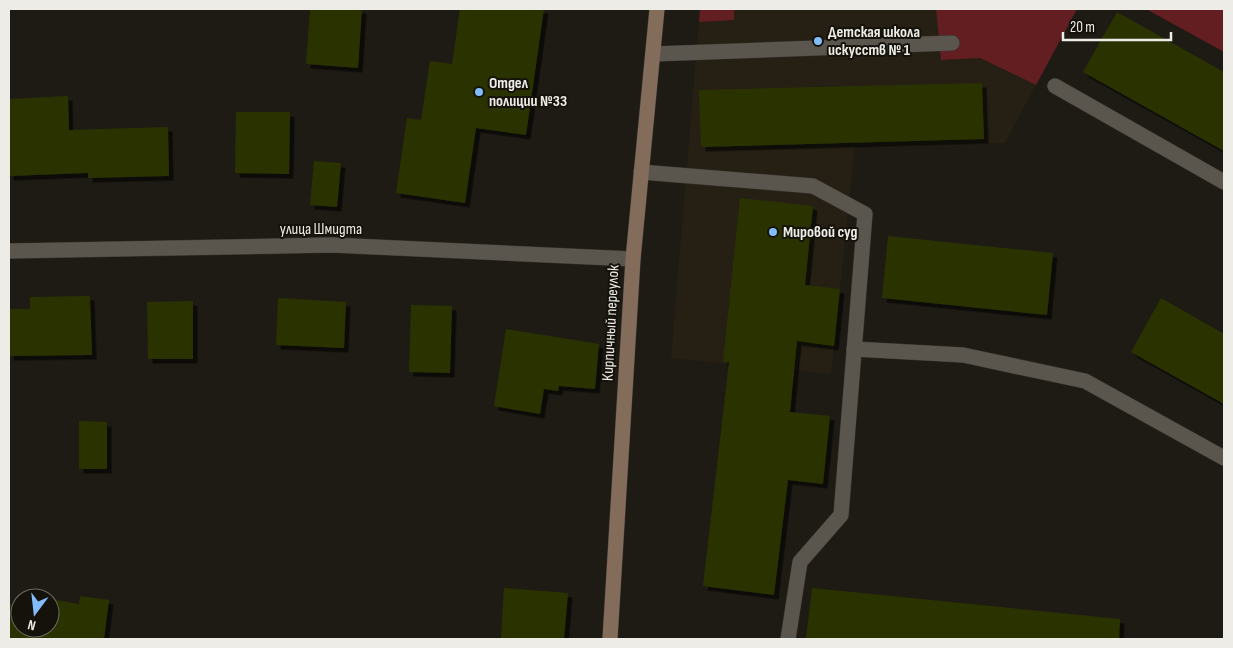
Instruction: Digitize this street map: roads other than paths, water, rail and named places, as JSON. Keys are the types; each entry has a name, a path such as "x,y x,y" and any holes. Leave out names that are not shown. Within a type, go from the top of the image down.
{"main road":[{"name":"Кирпичный переулок","path":"610,639 632,259 657,9"}],"street":[{"path":"652,54 952,43"},
{"path":"1055,86 1224,182"},
{"path":"641,172 813,186 864,214 841,515 800,562 788,639"},
{"name":"улица Шмидта","path":"9,251 332,245 632,259"},
{"path":"854,348 963,355 1085,381 1224,458"}],"place":[{"name":"Детская школа искусств № 1","path":"818,41"},
{"name":"Отдел полиции №33","path":"479,92"},
{"name":"Мировой суд","path":"773,232"}]}
